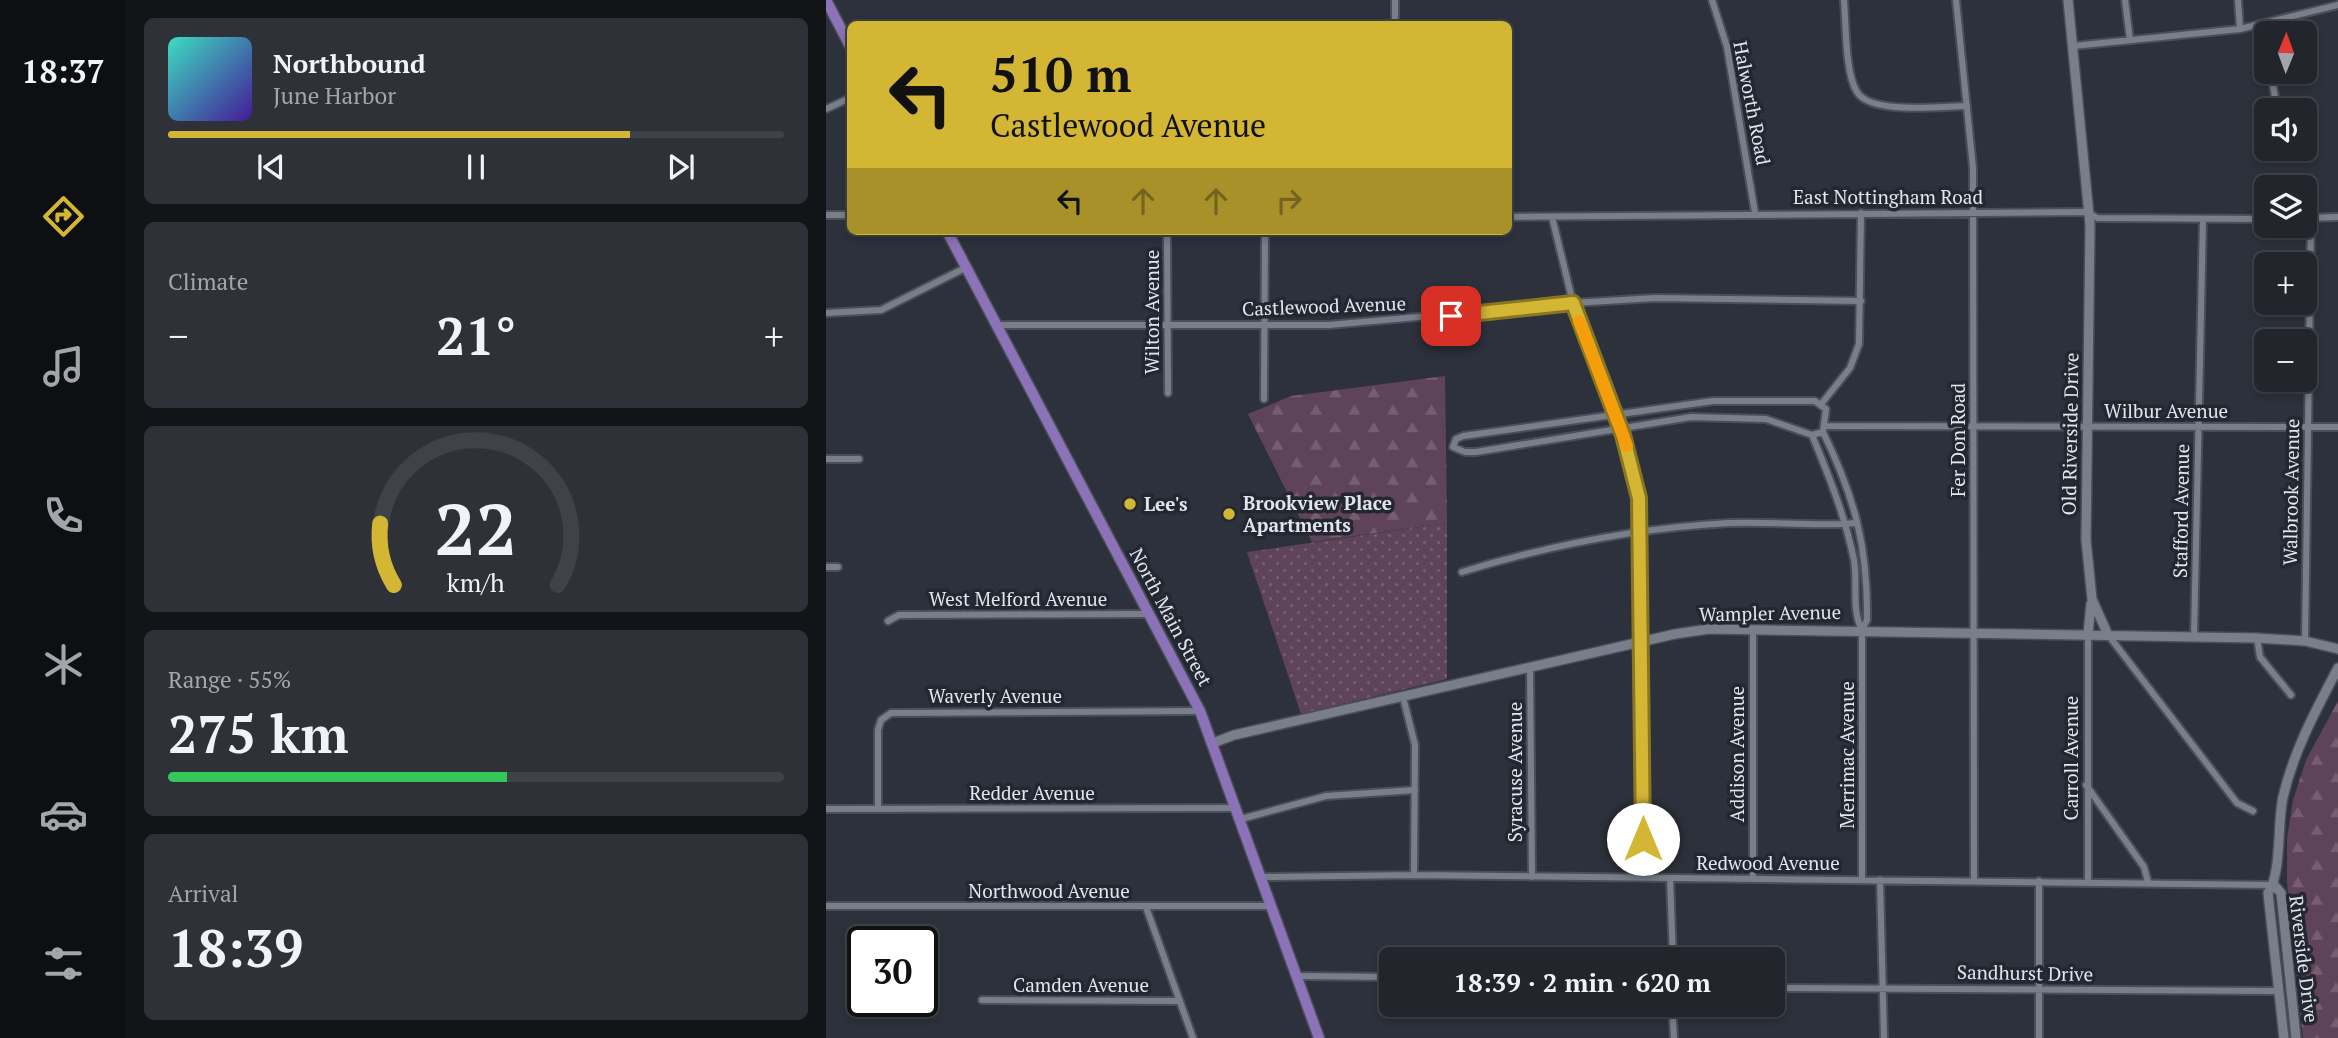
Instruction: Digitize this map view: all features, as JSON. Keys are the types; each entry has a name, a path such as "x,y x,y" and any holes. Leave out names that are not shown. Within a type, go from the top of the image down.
{"main road":[{"path":"826,0 847,40"},
{"name":"North Main Street","path":"949,235 1200,711 1319,1038"}],"street":[{"path":"1395,0 1395,21"},
{"name":"Halworth Road","path":"1712,0 1730,59 1755,213"},
{"path":"1844,0 1852,80 1864,100 1878,106 1967,106"},
{"name":"Fer Don Road","path":"1956,0 1973,168 1974,881"},
{"name":"Old Riverside Drive","path":"2068,0 2090,225 2086,540 2092,599 2108,635 2237,803 2253,811"},
{"path":"2125,0 2130,40"},
{"path":"2238,0 2239,29"},
{"path":"2278,21 2338,5"},
{"path":"2073,46 2254,26"},
{"path":"826,109 847,99"},
{"name":"East Nottingham Road","path":"1512,217 2087,212 2097,218 2254,219"},
{"path":"1812,435 1766,419 1691,417 1476,452 1465,452 1453,447 1455,439 1463,436 1713,401 1822,403 1855,357 1861,334 1861,213"},
{"path":"826,215 847,215"},
{"path":"2317,218 2338,217"},
{"path":"1552,218 1573,303 1636,477 1641,530 1643,878"},
{"name":"Stafford Avenue","path":"2194,637 2203,219"},
{"name":"Wilton Avenue","path":"1167,235 1168,393"},
{"path":"1265,235 1265,400"},
{"name":"Walbrook Avenue","path":"2305,641 2308,238"},
{"path":"826,313 881,310 967,267"},
{"name":"Castlewood Avenue","path":"998,325 1166,323 1264,326 1371,323 1573,303 1720,297 1861,301"},
{"name":"Merrimac Avenue","path":"1822,403 1826,409 1825,429 1847,487 1867,572 1867,620 1862,629 1863,880"},
{"name":"Wilbur Avenue","path":"1812,435 1825,429 2338,427"},
{"name":"Merrimac Avenue","path":"1812,435 1846,524 1856,570 1857,621 1862,629"},
{"path":"826,459 859,459"},
{"path":"1462,572 1563,544 1641,530 1757,522 1857,523"},
{"path":"826,566 838,567"},
{"path":"2088,634 2092,599"},
{"name":"West Melford Avenue","path":"888,621 899,615 1150,614"},
{"name":"Addison Avenue","path":"1753,629 1753,879"},
{"name":"Wampler Avenue","path":"1213,743 1234,735 1693,631 1862,629 2257,638 2305,641 2338,649"},
{"name":"Carroll Avenue","path":"2088,634 2088,882"},
{"path":"2257,638 2260,657 2291,695"},
{"name":"Syracuse Avenue","path":"1530,667 1532,877"},
{"name":"Riverside Drive","path":"2284,1038 2268,893 2274,885 2277,827 2290,771 2306,728 2338,667"},
{"path":"1403,697 1415,746 1414,875"},
{"name":"Waverly Avenue","path":"878,808 878,730 881,720 891,713 1200,711"},
{"path":"2086,785 2144,867 2148,882"},
{"name":"Redder Avenue","path":"826,809 1239,813 1326,796 1415,790"},
{"name":"Redwood Avenue","path":"1262,877 1414,875 2274,885"},
{"path":"1670,878 1673,947"},
{"path":"1880,880 1884,1038"},
{"path":"2039,881 2039,1038"},
{"name":"Riverside Drive","path":"2274,885 2281,893 2297,1038"},
{"name":"Northwood Avenue","path":"826,906 1272,906"},
{"path":"1146,907 1193,1038"},
{"path":"1297,976 1379,977"},
{"name":"Sandhurst Drive","path":"1785,988 2278,991"},
{"name":"Camden Avenue","path":"982,1000 1180,1001"},
{"path":"1673,1017 1674,1038"}],"green space":[{"path":"1445,376 1447,523 1312,542 1248,414 1291,396"},
{"path":"1447,523 1447,679 1301,714 1247,552"},
{"path":"2338,701 2338,1038 2303,1038 2287,882 2287,838 2293,800 2306,760"}],"slow traffic":[{"path":"1579,321 1627,446"}],"place":[{"name":"Lee's","path":"1130,504"},
{"name":"Brookview Place Apartments","path":"1229,514"}],"route":[{"path":"1451,316 1573,303 1623,435 1636,477 1641,530 1643,839"}]}
